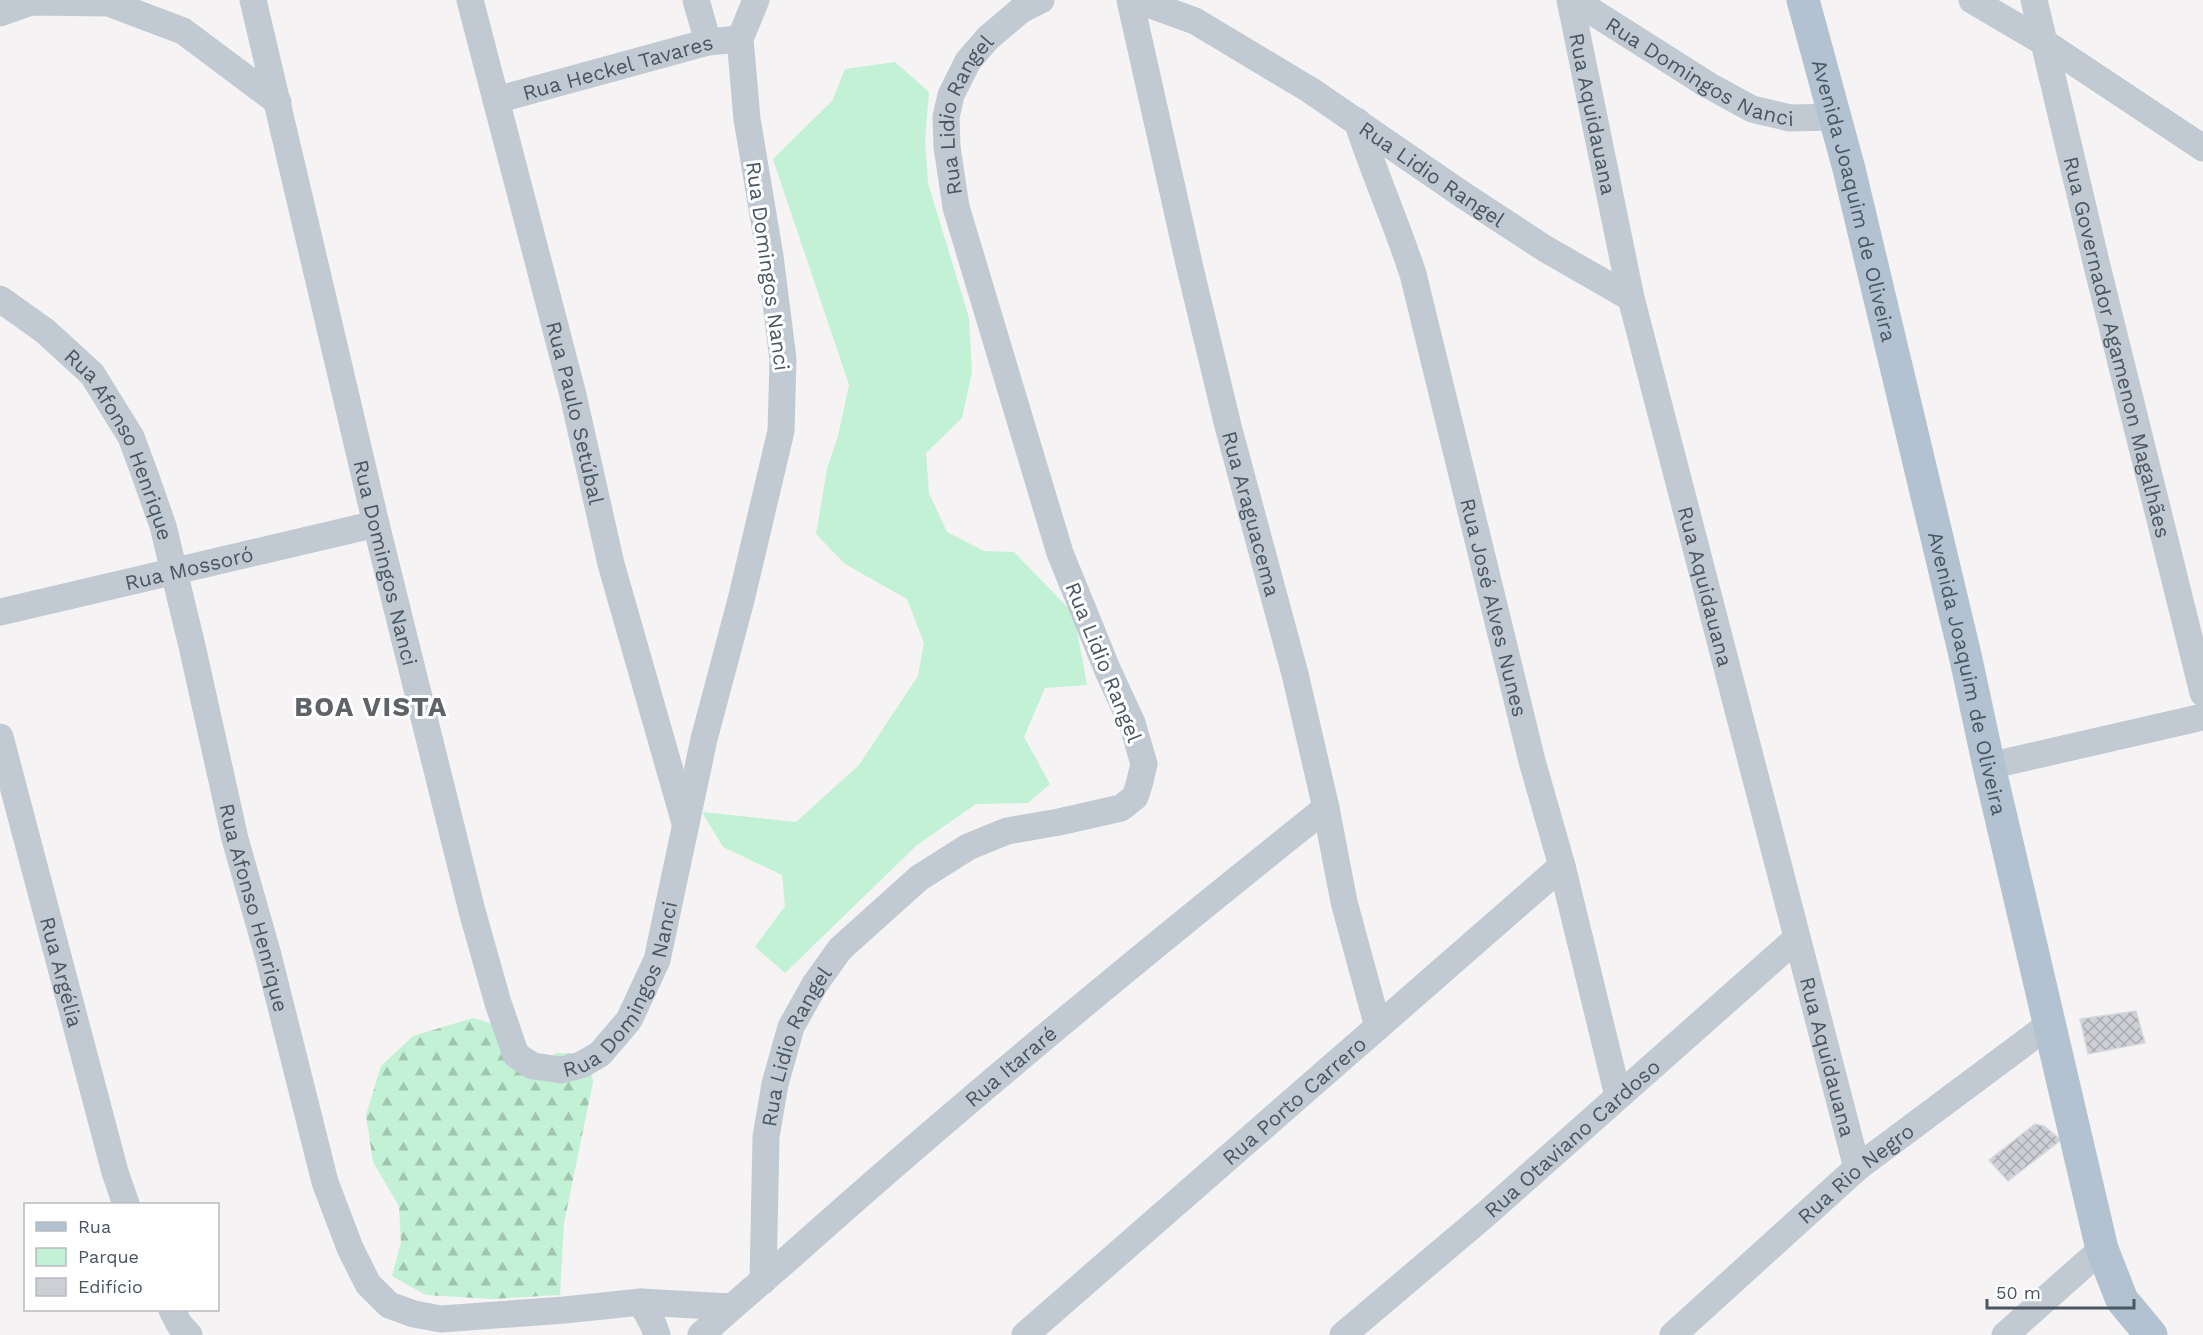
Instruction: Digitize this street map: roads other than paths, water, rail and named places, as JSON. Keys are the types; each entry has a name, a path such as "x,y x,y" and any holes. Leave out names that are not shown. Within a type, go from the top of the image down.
{"main road":[{"name":"Avenida Joaquim de Oliveira","path":"1803,0 1855,192 2102,1249 2122,1300 2151,1335"}],"street":[{"name":"Rua Domingos Nanci","path":"253,0 376,524 472,912 516,1055 533,1066 561,1070 581,1065 600,1054 629,1020 657,960 704,739 781,431 783,360 770,256 747,118 740,39 756,0"},
{"name":"Rua Paulo Setúbal","path":"470,0 573,395 611,564 685,825"},
{"path":"696,0 708,42"},
{"name":"Rua Lidio Rangel","path":"763,1281 766,1137 775,1084 791,1027 815,984 840,949 919,878 969,847 1007,831 1122,808 1135,796 1140,784 1144,764 1132,723 1108,671 1060,553 956,207 947,147 946,117 951,95 968,61 988,38 1021,10 1041,0"},
{"name":"Rua Araguacema","path":"1130,0 1228,426 1296,674 1344,902 1378,1027"},
{"name":"Rua Lidio Rangel","path":"1137,0 1195,21 1310,90 1544,248 1631,298"},
{"name":"Rua Domingos Nanci","path":"1572,0 1708,86 1752,109 1790,118 1834,117"},
{"name":"Rua Aquidauana","path":"1572,0 1631,298 1857,1168"},
{"path":"1972,0 2045,44 2203,148"},
{"name":"Rua Governador Agamenon Magalhães","path":"2034,0 2097,266 2203,693"},
{"path":"0,13 32,2 109,3 183,31 278,102"},
{"name":"Rua Heckel Tavares","path":"496,100 708,42 740,39"},
{"name":"Rua José Alves Nunes","path":"1357,121 1373,170 1399,231 1413,274 1532,761 1562,866 1618,1096"},
{"name":"Rua Afonso Henrique","path":"0,299 45,331 92,374 131,436 163,526 235,839 271,967 326,1182 350,1248 368,1284 389,1305 414,1314 441,1318 642,1302 731,1307"},
{"name":"Rua Mossoró","path":"0,612 376,524"},
{"path":"1989,766 2203,717"},
{"name":"Rua Argélia","path":"0,737 115,1172 126,1203"},
{"name":"Rua Itararé","path":"701,1335 891,1167 1056,1026 1326,808"},
{"name":"Rua Porto Carrero","path":"1025,1335 1562,866"},
{"name":"Rua Otaviano Cardoso","path":"1343,1335 1486,1214 1796,939"},
{"name":"Rua Rio Negro","path":"1672,1335 1857,1168 2050,1024"},
{"path":"2005,1335 2102,1249"},
{"path":"642,1302 654,1324 657,1335"},
{"path":"172,1311 179,1324 189,1335"}],"district":[{"name":"BOA VISTA","path":"371,707"}]}
